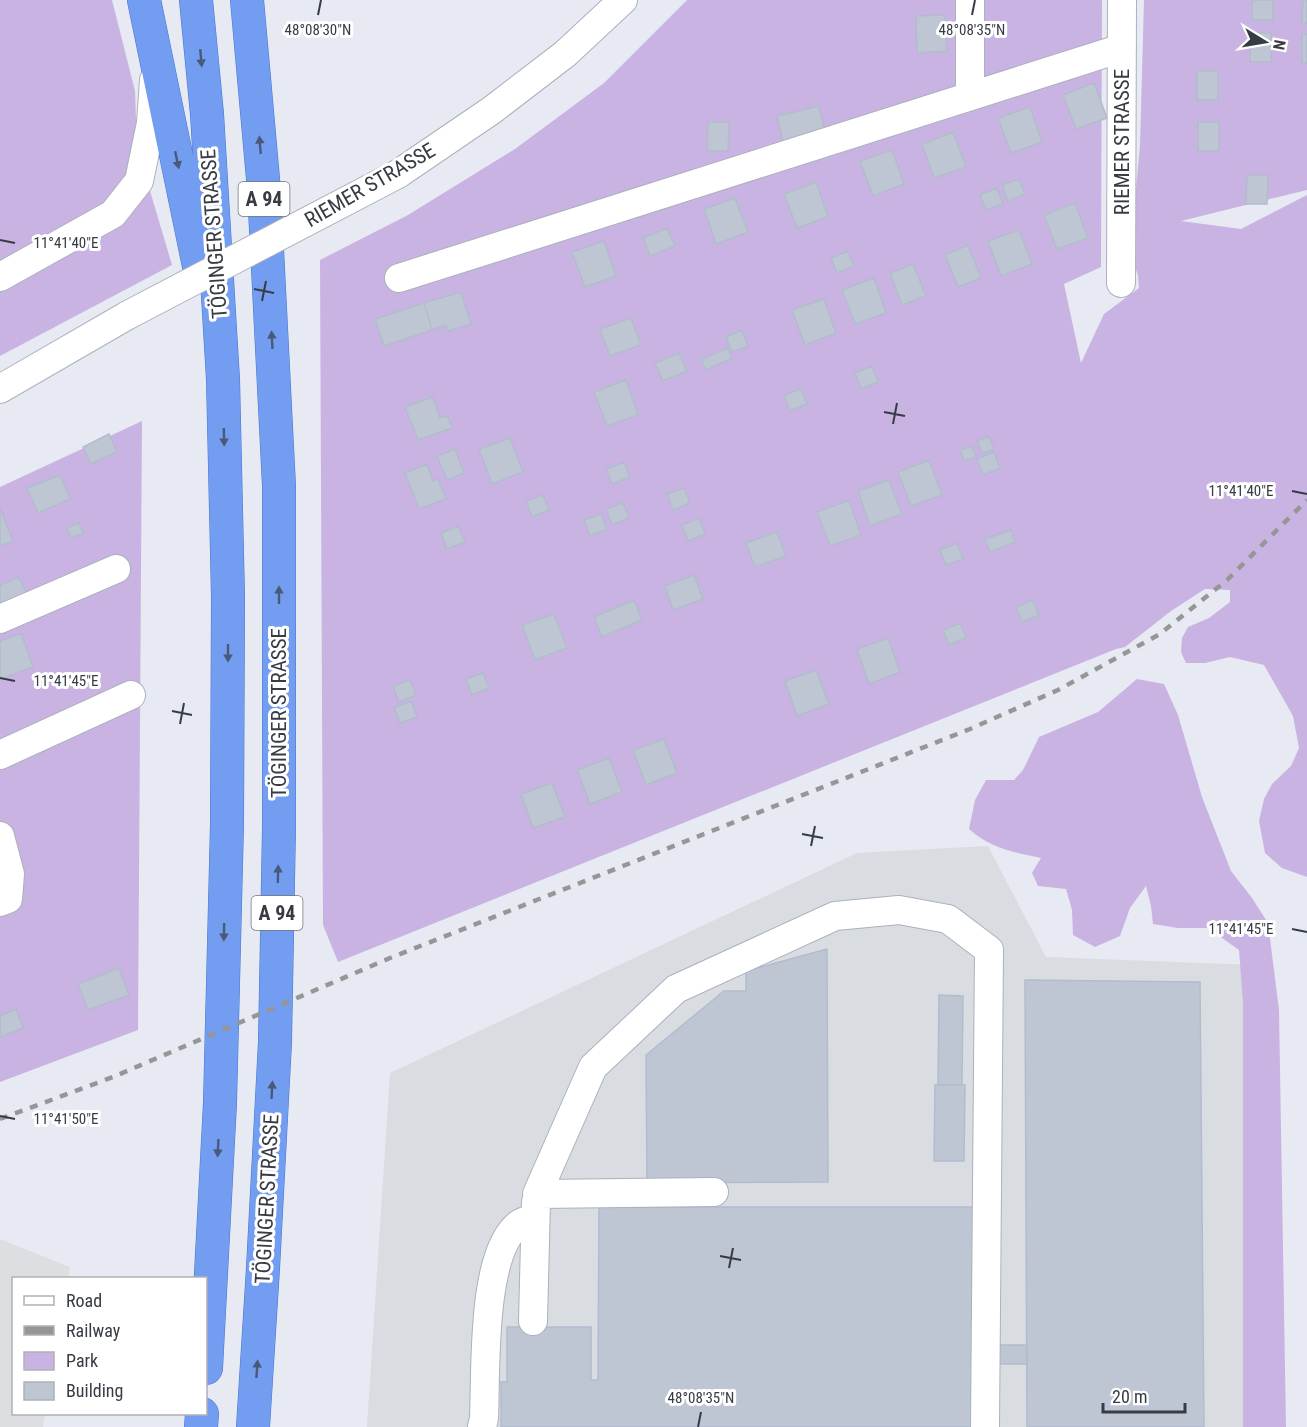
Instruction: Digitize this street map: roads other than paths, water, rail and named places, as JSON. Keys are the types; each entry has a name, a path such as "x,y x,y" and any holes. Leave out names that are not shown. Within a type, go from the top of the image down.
{"highway":[{"path":"144,0 223,379"},
{"name":"TÖGINGER STRASSE","path":"196,0 207,114 223,379 228,597 227,824 220,1103 207,1349"},
{"name":"TÖGINGER STRASSE","path":"247,0 264,190 279,486 279,827 275,1042 253,1427"}],"street":[{"name":"RIEMER STRASSE","path":"0,389 128,315 398,174 492,110 565,54 623,0"},
{"path":"970,0 970,96"},
{"name":"RIEMER STRASSE","path":"1121,283 1122,0"},
{"path":"399,278 1122,48"},
{"path":"0,278 113,214 139,180 151,123 155,54"},
{"path":"0,619 116,568"},
{"path":"0,755 131,695"},
{"path":"0,836 10,873 8,899 0,903"},
{"path":"532,1321 536,1206 593,1067 676,989 836,916 899,910 948,919 989,950 986,1427"},
{"path":"482,1427 489,1298 499,1256 502,1246 536,1206 714,1192"}],"railway":[{"path":"0,1119 113,1077 390,958 970,729 1058,690 1160,634 1227,580 1307,500"}]}
